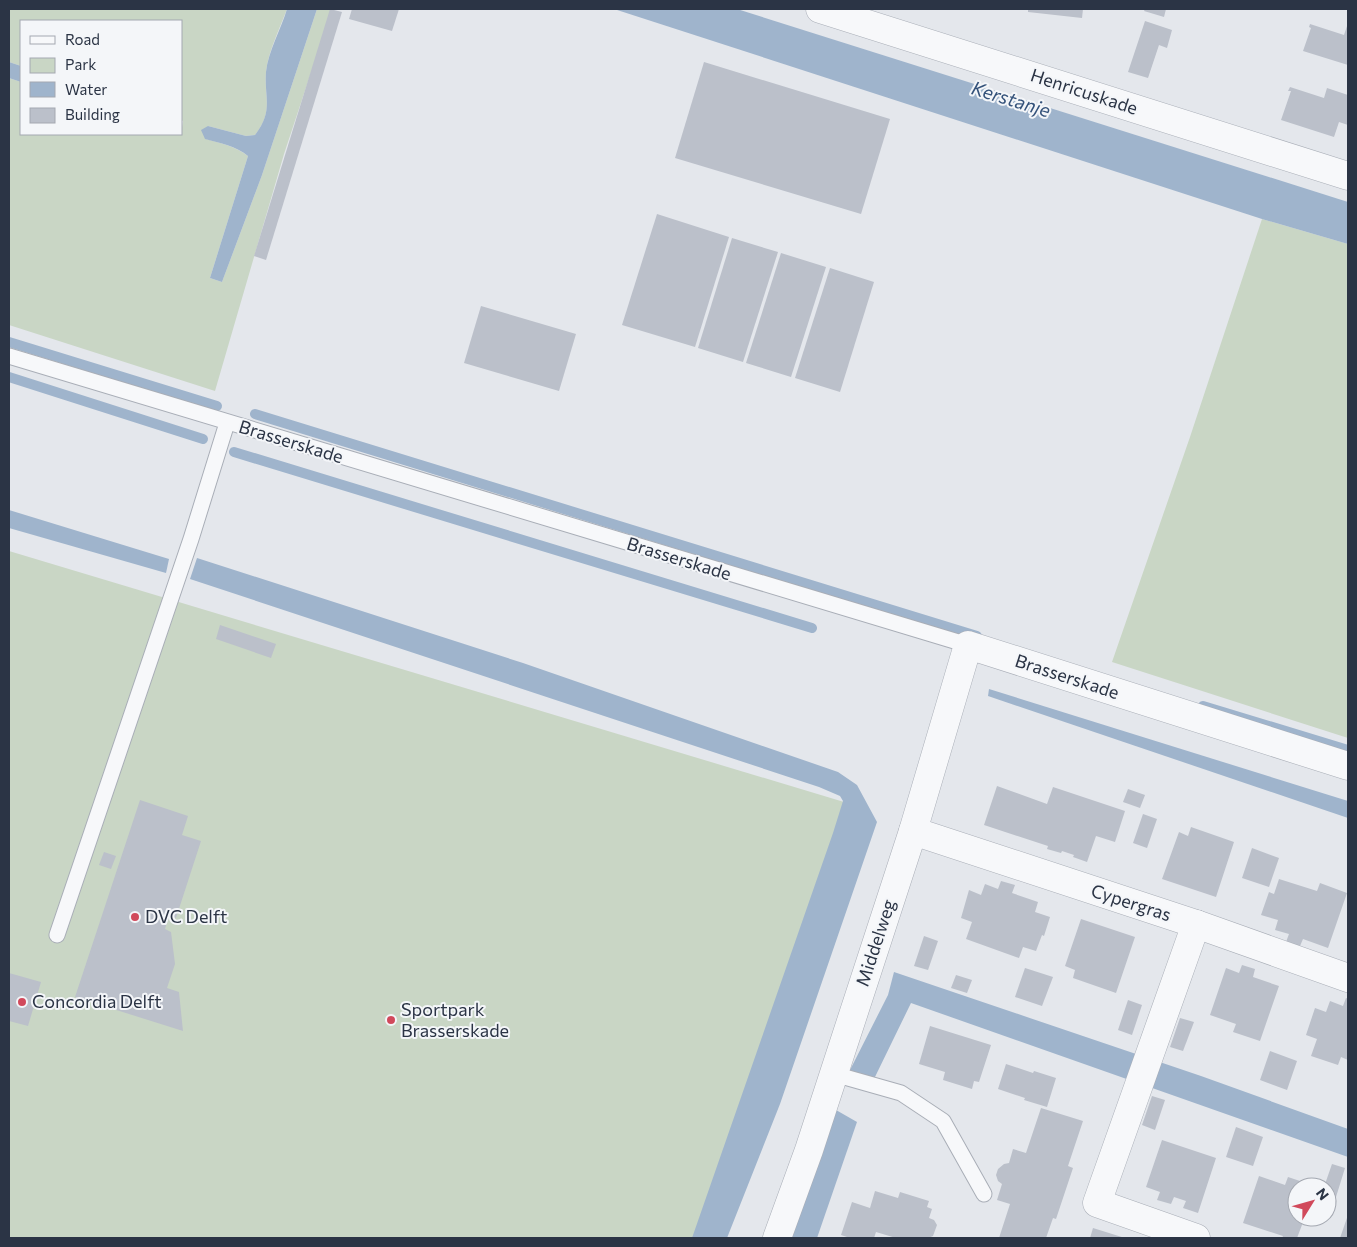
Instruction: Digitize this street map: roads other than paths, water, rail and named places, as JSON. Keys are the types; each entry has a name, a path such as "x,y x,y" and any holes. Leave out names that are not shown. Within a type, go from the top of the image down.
{"street":[{"name":"Henricuskade","path":"820,9 1348,176"},
{"name":"Brasserskade","path":"968,645 1348,766"},
{"name":"Middelweg","path":"777,1238 834,1074 913,832 968,645"},
{"name":"Cypergras","path":"913,832 1196,924 1348,978"},
{"path":"1196,924 1098,1203 1196,1238"}],"lane":[{"name":"Brasserskade","path":"9,356 968,645"},
{"path":"57,935 191,538 227,423"},
{"path":"834,1074 901,1093 943,1121 984,1194"}],"water":[{"path":"287,9 317,9 262,175 222,282 210,278 248,156 233,147 205,139 201,130 208,126 246,136 255,135 261,126 266,111 267,64"},
{"name":"Kerstanje","path":"614,9 737,9 1348,202 1348,244 1262,219"},
{"path":"9,62 20,66 20,82 9,78"},
{"path":"9,510 169,559 166,573 9,528"},
{"path":"197,558 523,663 838,772 857,785 877,822 780,1104 727,1238 692,1238 833,833 843,801 840,796 819,787 190,579"},
{"path":"989,689 1348,801 1348,818 988,696"},
{"path":"894,972 1201,1076 1348,1129 1348,1157 911,1003 874,1079 850,1070 888,995"},
{"path":"836,1110 857,1122 817,1238 790,1238"}],"waterway":[{"path":"9,342 217,406"},
{"path":"9,377 203,439"},
{"path":"255,414 977,636"},
{"path":"234,452 812,628"},
{"path":"1203,706 1348,750"}],"place":[{"name":"DVC Delft","path":"135,917"},
{"name":"Concordia Delft","path":"22,1002"},
{"name":"Sportpark Brasserskade","path":"391,1020"}]}
